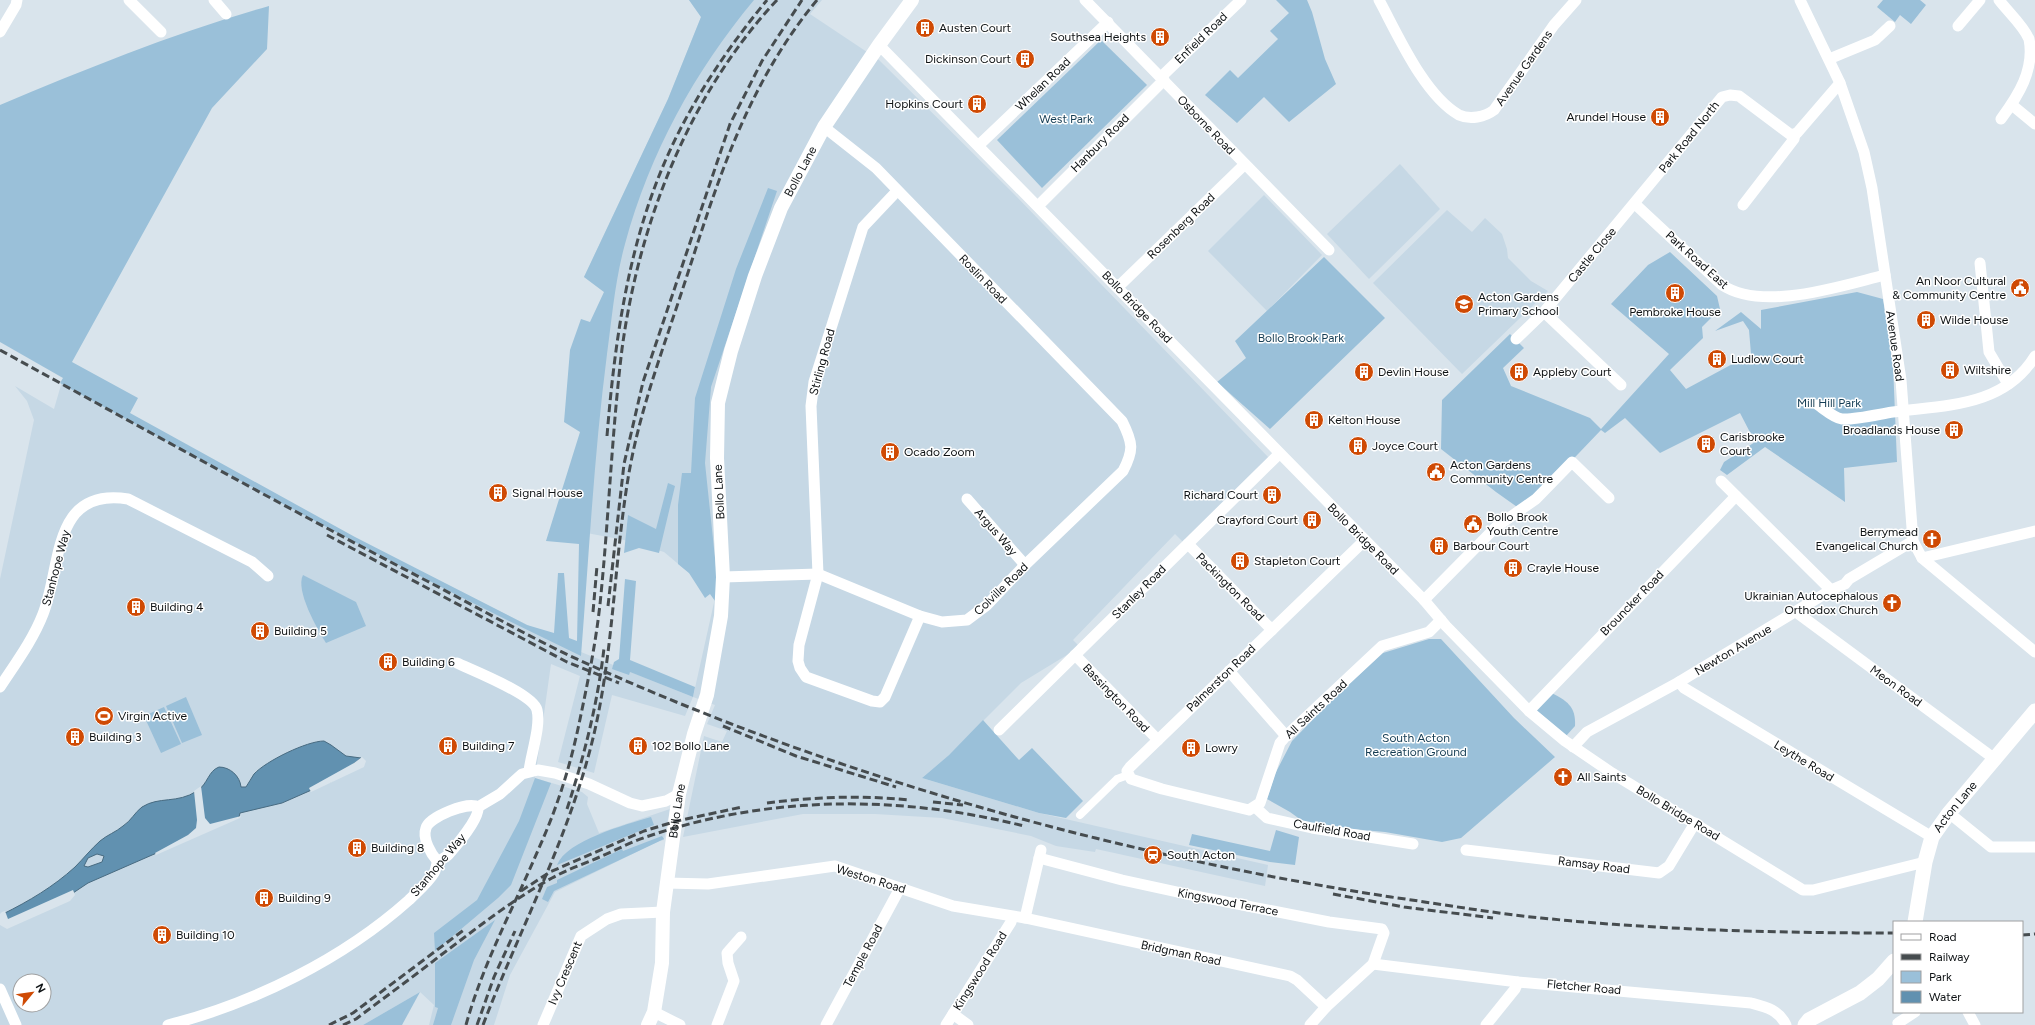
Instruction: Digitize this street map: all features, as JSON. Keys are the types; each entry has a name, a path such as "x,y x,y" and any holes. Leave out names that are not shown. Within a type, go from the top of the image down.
{"main road":[{"name":"Acton Lane","path":"1915,921 1925,862 1932,837 1949,813 1996,760 2035,711"},
{"path":"1805,1025 1809,1020 1860,993 1878,978 1893,962"}],"street":[{"path":"0,32 16,5 17,0"},
{"path":"129,0 161,32"},
{"path":"214,0 226,14"},
{"name":"Bollo Lane","path":"648,1025 654,1012 662,963 663,912 679,794 694,734 707,695 721,616 723,577 717,458 718,403 734,343 756,276 781,208 824,127 879,44 912,0"},
{"name":"Osborne Road","path":"1085,0 1149,60 1162,79 1328,250"},
{"name":"Enfield Road","path":"1162,79 1241,0"},
{"name":"Avenue Gardens","path":"1379,0 1413,62 1437,96 1459,115 1469,118 1487,115 1494,110 1554,25 1576,0"},
{"name":"Avenue Road","path":"1800,0 1840,83 1864,152 1872,188 1901,380 1913,541 1922,558 2035,652"},
{"path":"1958,26 1980,0"},
{"path":"1999,0 2032,38 2033,65 2028,81 2012,105 2000,119"},
{"name":"Whelan Road","path":"979,145 1108,22"},
{"path":"1829,59 1875,40 1890,26"},
{"name":"Bollo Bridge Road","path":"879,44 1118,287 1279,454 1424,600 1529,711 1573,747 1803,890 1814,890 1925,862"},
{"name":"Hanbury Road","path":"1038,206 1162,79"},
{"path":"1743,205 1794,139 1795,134 1840,83"},
{"name":"Park Road North","path":"1635,204 1722,97 1730,95 1739,96 1782,130 1791,135 1795,134"},
{"path":"2012,105 2035,124"},
{"name":"Roslin Road","path":"824,127 876,168 1122,421 1131,440"},
{"name":"Rosenberg Road","path":"1118,287 1244,165"},
{"name":"Stirling Road","path":"897,191 863,227 814,382 811,412 818,574 800,645 798,661 800,668 806,677 872,701 880,702 888,690 920,616"},
{"name":"Park Road East","path":"1635,204 1722,285 1733,292 1754,297 1781,296 1849,285 1885,275"},
{"name":"Castle Close","path":"1516,339 1544,312 1635,204"},
{"path":"1980,263 1990,352 2008,384"},
{"path":"1544,312 1621,385"},
{"path":"1818,405 1841,419 1974,401 2008,384 2022,373 2035,356"},
{"name":"Colville Road","path":"723,577 818,574 920,616 942,622 967,620 987,605 1025,565 1123,471 1129,459 1131,440"},
{"name":"Stanley Road","path":"999,730 1279,454"},
{"path":"1424,600 1496,527 1536,499 1572,462 1610,498"},
{"path":"1721,481 1831,590"},
{"name":"Brouncker Road","path":"1529,711 1736,496"},
{"name":"Stanhope Way","path":"0,687 31,639 43,615 65,528 76,513 89,504 106,498 128,499 246,559 263,570 268,576"},
{"name":"Argus Way","path":"967,499 1025,565"},
{"path":"1922,558 2035,530"},
{"name":"Palmerston Road","path":"1080,815 1117,779 1128,775 1130,767 1365,540"},
{"name":"Newton Avenue","path":"1573,747 1587,732 1679,682 1831,590 1845,584 1849,579 1913,541"},
{"name":"Packington Road","path":"1188,544 1272,630"},
{"name":"Meon Road","path":"1796,612 1996,760"},
{"name":"All Saints Road","path":"1255,807 1260,803 1280,743 1286,736 1382,646 1429,632 1442,620"},
{"name":"Bassington Road","path":"1075,655 1158,740"},
{"path":"457,663 525,695 535,704 538,716 529,771"},
{"path":"1229,671 1286,736"},
{"name":"Leythe Road","path":"1679,682 1684,688 1932,837"},
{"path":"438,862 431,854 427,842 425,830 428,824 437,817 463,806 472,805 478,807 500,794 515,779 529,771 538,770 555,773 594,785 630,804 642,806 666,801 679,794"},
{"path":"1128,775 1136,782 1180,794 1249,810 1255,807"},
{"name":"Stanhope Way","path":"168,1025 200,1017 275,988 321,962 372,928 408,900 433,874 438,862 448,854 461,839 478,814 478,807"},
{"name":"Caulfield Road","path":"1255,807 1267,818 1312,828 1413,844"},
{"path":"1949,813 1991,847 2035,847"},
{"name":"Ramsay Road","path":"1466,850 1659,873 1670,866 1694,823"},
{"name":"Kingswood Terrace","path":"1025,918 1040,854 1122,880 1329,922 1382,929 1384,933 1373,964"},
{"name":"Weston Road","path":"666,883 708,884 835,866 953,906 1025,918"},
{"name":"Temple Road","path":"826,1025 900,888"},
{"name":"Ivy Crescent","path":"543,1025 580,936 607,919 621,914 663,912"},
{"name":"Kingswood Road","path":"946,1025 1011,922 1012,917"},
{"name":"Bridgman Road","path":"1025,918 1290,976 1297,980 1326,1007"},
{"path":"716,1025 734,981 728,963 727,953 741,937"},
{"path":"1310,1025 1326,1007 1373,964"},
{"name":"Fletcher Road","path":"1373,964 1518,982 1751,1003 1768,1007 1778,1013 1786,1025"},
{"path":"1486,1025 1515,989 1518,982"},
{"path":"0,989 16,1025"},
{"path":"654,1012 680,1025"},
{"path":"1899,1025 1898,1023 1913,1013"},
{"path":"1969,1013 1975,1025"},
{"path":"953,1014 968,1025"}],"shaded area":[{"path":"689,0 822,0 810,14 879,60 1014,194 1269,458 1183,542 1175,534 1073,640 1080,647 1021,683 949,755 922,778 1039,813 1268,865 1265,886 1096,849 1095,852 1056,846 1031,836 942,818 875,814 803,814 683,837 704,736 722,742 727,731 707,724 715,705 693,697 715,598 708,589 664,552 624,540 576,531 604,292 584,277 668,99 701,17"},
{"path":"1400,164 1440,209 1369,279 1327,234"},
{"path":"1264,195 1322,255 1267,311 1208,251"},
{"name":"Acton Gardens Primary School","path":"1447,210 1472,232 1485,218 1502,234 1507,249 1508,258 1531,281 1548,291 1462,374 1373,283"},
{"path":"63,378 356,539 581,652 693,697 685,716 612,695 594,773 558,762 580,676 551,664 535,778 582,792 588,797 587,804 599,833 670,809 664,840 659,841 555,892 510,975 494,1025 429,1025 434,1005 420,992 363,1025 0,1025 0,579 34,420 27,401 15,386 54,409"}],"green space":[{"path":"689,0 754,0 732,27 712,56 676,115 647,178 635,210 625,244 616,285 602,392 581,656 449,591 254,488 60,383 63,378 0,342 0,105 133,51 201,27 269,6 267,49 212,108 72,362 138,398 130,413 355,537 527,625 554,633 558,573 564,573 569,638 577,641 579,544 546,541 580,432 564,422 570,350 581,319 590,322 604,292 584,277 668,99 701,17"},
{"path":"1276,0 1307,0 1312,12 1325,59 1336,84 1289,122 1264,97 1237,123 1205,95 1230,70 1238,78 1278,39 1270,31 1289,13"},
{"path":"1883,0 1920,0 1926,5 1911,24 1900,15 1895,22 1877,7"},
{"name":"West Park","path":"1101,40 1147,85 1042,188 997,140"},
{"path":"768,188 777,191 711,387 705,463 719,596 715,601 710,594 705,598 689,573 678,564 678,505 682,473 691,473 695,398 736,269"},
{"name":"Mill Hill Park","path":"1670,252 1717,296 1720,309 1702,327 1703,338 1670,370 1686,389 1751,354 1749,330 1743,321 1715,331 1741,312 1761,329 1761,310 1857,292 1883,299 1893,365 1897,462 1844,468 1845,502 1765,447 1727,475 1720,470 1724,462 1755,442 1740,413 1660,453 1625,418 1605,433 1601,430 1535,499 1520,509 1441,449 1442,400 1510,334 1524,348 1503,368 1511,386 1590,418 1601,429 1669,354 1611,304 1648,265"},
{"name":"Bollo Brook Park","path":"1324,257 1385,318 1270,429 1217,382 1246,358 1235,341"},
{"path":"668,483 675,486 659,553 639,548 624,553 628,515 656,529"},
{"path":"303,575 356,602 366,626 326,643 317,629 304,599 301,582"},
{"path":"625,579 636,581 630,660 695,687 693,697 630,672 629,675 612,669 614,662 619,659"},
{"name":"South Acton Recreation Ground","path":"1429,639 1441,639 1514,718 1555,757 1461,838 1442,842 1385,832 1308,825 1290,812 1267,799 1275,774 1292,741 1334,698 1383,653"},
{"path":"1550,692 1566,701 1574,714 1575,726 1566,736 1535,709"},
{"path":"186,697 202,735 182,743 166,706"},
{"path":"164,707 181,744 161,753 144,716"},
{"path":"983,720 1019,760 1032,748 1083,801 1066,818 1039,813 922,778 949,755"},
{"path":"535,778 551,783 511,885 498,898 435,951 434,933 477,900 519,821"},
{"path":"651,817 654,825 557,865 563,856 572,848 584,841 612,829"},
{"path":"1276,830 1299,837 1295,865 1270,862 1189,845 1192,834 1270,851"},
{"path":"662,836 664,839 554,891 548,902 542,899 547,887 557,883 557,880 622,849 623,851"},
{"path":"495,920 474,960 451,1025 433,1025 438,1008 435,1007 435,963"},
{"path":"420,992 402,1025 363,1025"}],"water":[{"path":"324,741 346,756 361,758 332,781 282,803 240,813 239,817 88,883 73,893 6,927 3,914 31,899 58,881 75,867 93,847 126,824 142,807 155,802 190,795 201,788 212,771 219,767 231,770 239,779 241,787 246,787 254,774 268,763 298,748","holes":["97,854 104,856 102,862 88,867 84,866 88,858"]}],"pier":[{"path":"362,757 366,761 364,767 311,792 309,788"},
{"path":"201,786 205,818 210,824 241,816 240,818 156,855 155,853 188,835 196,828 197,820 194,791"},
{"path":"73,890 75,895 70,901 7,929 0,925 0,914 2,912 5,911 8,919"}],"railway":[{"path":"607,436 614,362 626,288 645,216 657,181 672,146 703,88 740,34 767,0"},
{"path":"466,1025 490,957 552,818 567,772 575,740 589,676 597,627 604,564 622,349 630,302 641,255 655,208 673,162 694,119 718,76 746,37 777,0"},
{"path":"608,606 624,464 643,382 730,124 762,61 802,0"},
{"path":"483,1025 558,845 584,772 594,734 605,672 631,460 643,411 658,363 721,175 735,139 751,103 770,68 792,34 817,0"},
{"path":"0,350 266,496 560,651 676,702 775,740 875,775 977,806 1079,834 1183,858 1287,879 1391,897 1522,916 1585,922 1673,928 1893,933"},
{"path":"327,535 567,662 619,683"},
{"path":"593,612 597,566"},
{"path":"567,809 590,729 604,648"},
{"path":"723,726 796,756 896,787"},
{"path":"767,803 838,797 891,798 909,800"},
{"path":"933,802 963,805"},
{"path":"343,1025 356,1019 481,925 537,887 571,869 649,836 695,823 741,813 788,807 836,804 883,805 931,809 978,816 1024,826"},
{"path":"521,891 550,872 644,831 677,821 742,807"},
{"path":"1333,894 1404,907 1493,918"},
{"path":"329,1025 353,1013 465,929"},
{"path":"477,1025 494,977 515,931"},
{"path":"2023,935 2035,934"}],"place":[{"name":"Austen Court","path":"925,28"},
{"name":"Southsea Heights","path":"1160,37"},
{"name":"Dickinson Court","path":"1025,59"},
{"name":"Hopkins Court","path":"977,104"},
{"name":"Arundel House","path":"1660,117"},
{"name":"An Noor Cultural & Community Centre","path":"2020,288"},
{"name":"Pembroke House","path":"1675,293"},
{"name":"Acton Gardens Primary School","path":"1464,304"},
{"name":"Wilde House","path":"1926,320"},
{"name":"Ludlow Court","path":"1717,359"},
{"name":"Wiltshire","path":"1950,370"},
{"name":"Devlin House","path":"1364,372"},
{"name":"Appleby Court","path":"1519,372"},
{"name":"Kelton House","path":"1314,420"},
{"name":"Broadlands House","path":"1954,430"},
{"name":"Carisbrooke Court","path":"1706,444"},
{"name":"Joyce Court","path":"1358,446"},
{"name":"Ocado Zoom","path":"890,452"},
{"name":"Acton Gardens Community Centre","path":"1436,472"},
{"name":"Signal House","path":"498,493"},
{"name":"Richard Court","path":"1272,495"},
{"name":"Crayford Court","path":"1312,520"},
{"name":"Bollo Brook Youth Centre","path":"1473,524"},
{"name":"Berrymead Evangelical Church","path":"1932,539"},
{"name":"Barbour Court","path":"1439,546"},
{"name":"Stapleton Court","path":"1240,561"},
{"name":"Crayle House","path":"1513,568"},
{"name":"Ukrainian Autocephalous Orthodox Church","path":"1892,603"},
{"name":"Building 4","path":"136,607"},
{"name":"Building 5","path":"260,631"},
{"name":"Building 6","path":"388,662"},
{"name":"Virgin Active","path":"104,716"},
{"name":"Building 3","path":"75,737"},
{"name":"Building 7","path":"448,746"},
{"name":"102 Bollo Lane","path":"638,746"},
{"name":"Lowry","path":"1191,748"},
{"name":"All Saints","path":"1563,777"},
{"name":"Building 8","path":"357,848"},
{"name":"South Acton","path":"1153,855"},
{"name":"Building 9","path":"264,898"},
{"name":"Building 10","path":"162,935"}]}
